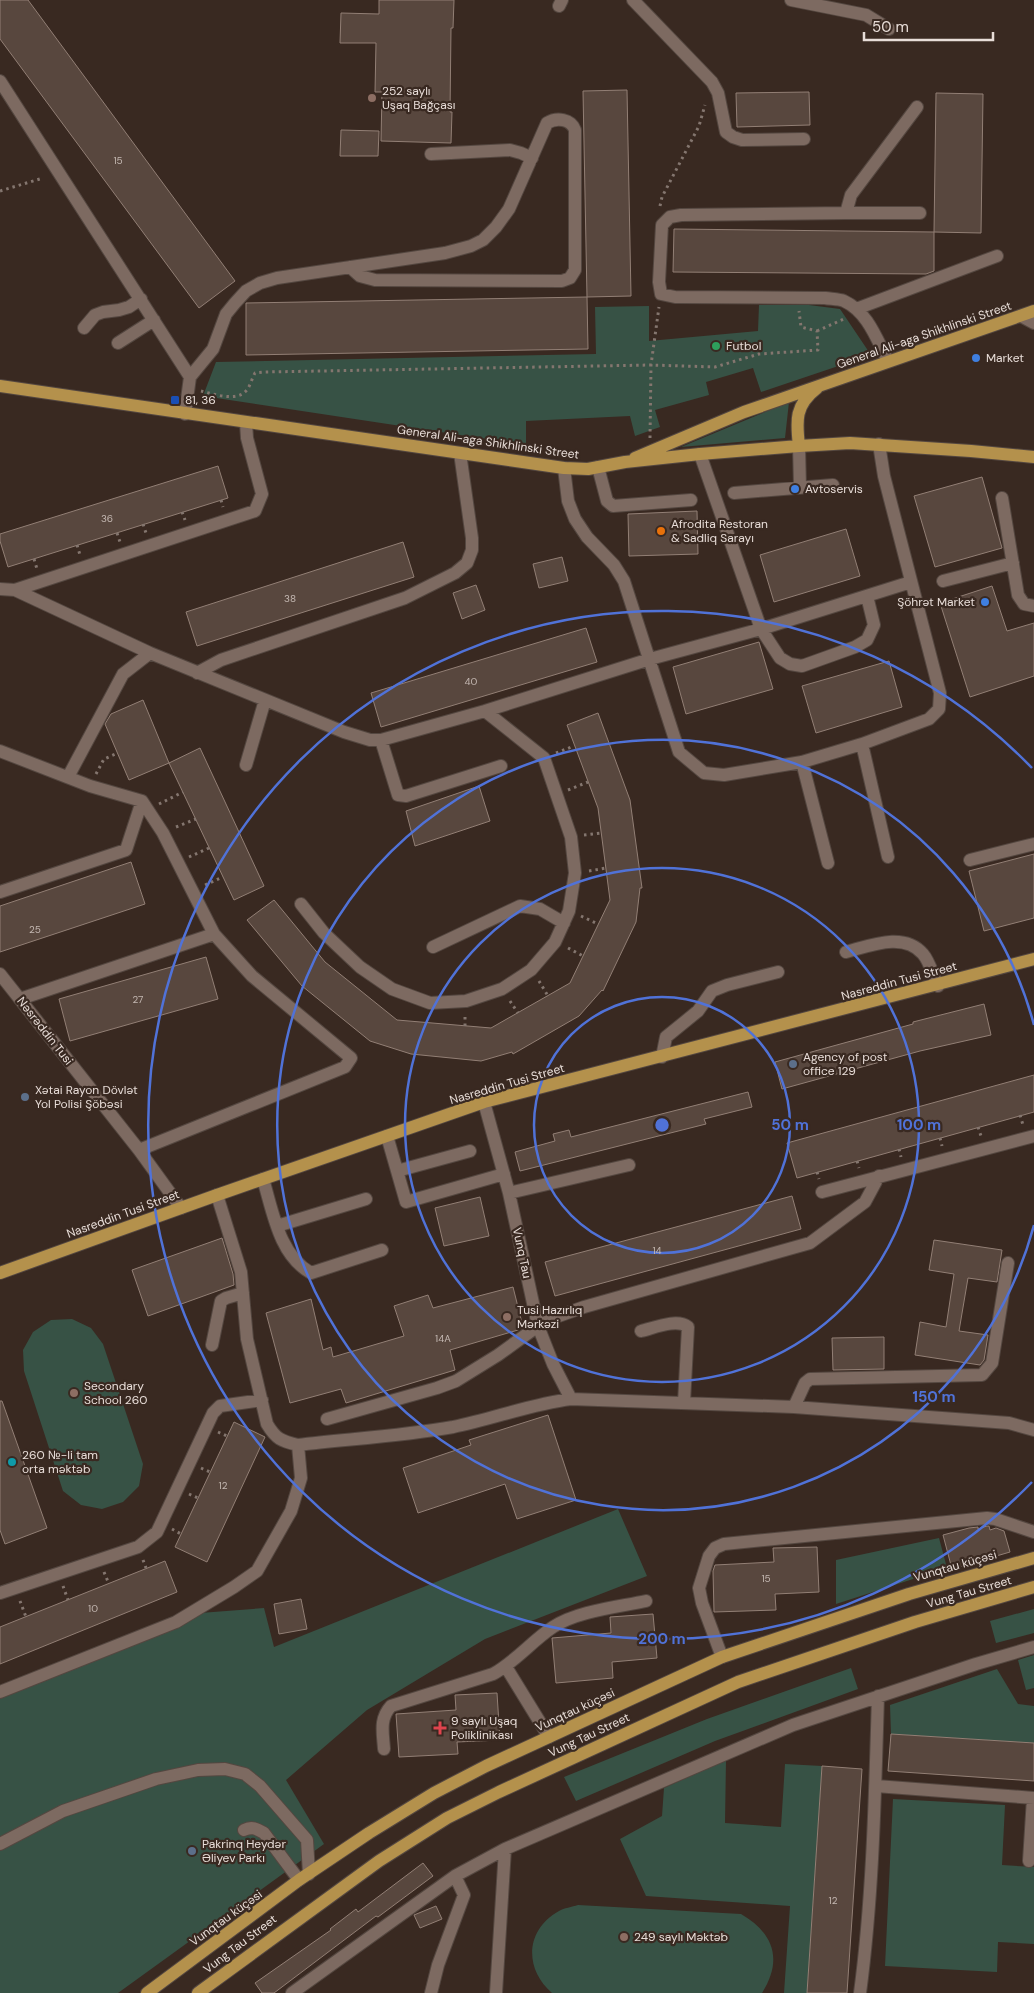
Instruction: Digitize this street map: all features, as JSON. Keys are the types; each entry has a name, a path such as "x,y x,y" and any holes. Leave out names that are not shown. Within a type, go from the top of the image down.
{"main road":[{"name":"General Ali-aga Shikhlinski Street","path":"625,462 744,412 1034,311"},
{"path":"799,446 797,423 799,409 805,398 823,383"},
{"name":"General Ali-aga Shikhlinski Street","path":"0,386 564,468 598,467 625,462 700,454 799,446 879,444 1034,457"},
{"name":"Nasreddin Tusi Street","path":"0,1273 484,1102 1034,960"},
{"name":"Vunqtau küçəsi","path":"147,1993 304,1877 434,1793 486,1766 722,1657 909,1594 1034,1558"},
{"name":"Vung Tau Street","path":"198,1993 379,1861 447,1818 499,1792 738,1682 915,1622 1034,1587"}],"street":[{"path":"633,0 712,82 718,93 726,132 742,140 804,139"},
{"path":"792,0 866,15 889,29"},
{"path":"0,81 141,299 189,383"},
{"path":"846,213 851,195 917,107"},
{"path":"185,414 189,383 213,350 226,314 246,291 260,283 277,278 350,267 445,253 471,246 483,240 496,228 509,209 543,128 552,120 568,121 573,124 576,130 575,270 570,278 562,281 375,280 360,276 350,267"},
{"path":"431,154 510,150 532,158"},
{"path":"888,361 869,323 856,308 843,300 825,298 675,297 661,294 659,282 662,225 670,217 681,215 920,213"},
{"path":"856,308 997,256"},
{"path":"84,328 95,315 129,307 141,299"},
{"path":"1021,316 1034,323"},
{"path":"118,343 154,320"},
{"path":"15,590 255,511 262,494 247,438 246,423"},
{"path":"564,468 568,501 575,519 587,538 614,564 624,581 679,752 704,773 724,774 802,762 862,744 929,720 939,709 940,693 884,476 879,444"},
{"path":"799,446 800,488"},
{"path":"197,673 221,660 405,598 455,573 467,563 472,550 472,538 460,453"},
{"path":"700,454 761,629 780,658 790,664 802,666 855,647 867,640 874,625 867,596"},
{"path":"598,467 607,501 613,506 691,500"},
{"path":"734,493 833,485"},
{"path":"1002,498 1018,595 1024,604 1034,606"},
{"path":"943,581 1013,563"},
{"path":"0,589 15,590 150,653 344,732 370,740 381,740 485,711 650,659 761,629 911,582"},
{"path":"68,777 123,674 150,653"},
{"path":"246,765 266,700"},
{"path":"301,904 324,933 360,967 392,989 430,1003 466,1001 502,989 531,970 555,942 569,911 575,873 571,837 544,758 485,711"},
{"path":"381,740 398,795 406,796 501,766"},
{"path":"862,744 888,857"},
{"path":"0,751 145,805 163,833 214,934 252,976 351,1058 345,1067 139,1150"},
{"path":"802,762 828,863"},
{"path":"0,892 126,850 145,805"},
{"path":"970,860 1034,844"},
{"path":"434,947 520,906 540,909 564,923"},
{"path":"20,999 214,934"},
{"path":"846,952 892,941 909,944 923,954 938,986"},
{"path":"662,1057 666,1037 698,1011 712,991 726,985 778,972"},
{"name":"Nəsrəddin Tusi","path":"0,974 139,1150 181,1208"},
{"name":"Vunq Tau","path":"484,1102 509,1193 538,1326 553,1364 571,1399"},
{"path":"387,1136 406,1202 504,1174"},
{"path":"822,1192 1034,1136"},
{"path":"397,1171 470,1150"},
{"path":"509,1193 629,1165"},
{"path":"327,1418 456,1381 553,1318 584,1307 810,1243 865,1202 879,1176"},
{"path":"263,1179 277,1226 288,1252 299,1266 311,1272 382,1250"},
{"path":"217,1195 241,1272 247,1339 267,1424 274,1435 284,1442 298,1445 450,1427 478,1422 548,1402 571,1399 794,1407 1009,1423 1034,1430"},
{"path":"277,1226 366,1199"},
{"path":"794,1407 810,1379 982,1374 992,1363 1008,1263"},
{"path":"212,1345 221,1301 243,1293"},
{"path":"641,1331 676,1323 685,1324 688,1327 684,1403"},
{"path":"0,1594 138,1547 157,1532 213,1413 220,1406 262,1400"},
{"path":"0,1692 176,1622 257,1571 291,1511 301,1478 298,1445"},
{"path":"722,1657 702,1603 699,1588 709,1556 715,1548 724,1544 987,1518 1034,1532"},
{"path":"384,1749 382,1724 384,1714 390,1706 493,1674 506,1667 528,1645 555,1626 581,1616 646,1601"},
{"path":"292,1993 456,1876 505,1849 793,1725 976,1664 1034,1647"},
{"path":"506,1667 549,1737"},
{"path":"860,1993 866,1937 876,1786 878,1696"},
{"path":"0,1844 63,1811 156,1778 198,1770 226,1770 245,1774 260,1786 307,1840 304,1877"},
{"path":"876,1786 1034,1798 1029,1861"},
{"path":"244,1830 256,1828 264,1833 304,1877"},
{"path":"496,1993 505,1849"},
{"path":"431,1993 438,1965 464,1895 456,1876"}],"path":[{"path":"662,225 660,210 662,197 699,126 712,82"},
{"path":"0,191 43,178"},
{"path":"650,451 651,365 661,294"},
{"path":"798,305 801,327 817,330 846,318"},
{"path":"189,383 224,396 239,396 246,392 255,373 265,372 651,365 715,367 759,354 818,350 817,330"},
{"path":"90,786 104,758 118,753"},
{"path":"558,795 588,782"},
{"path":"145,805 184,792"},
{"path":"163,833 196,818"},
{"path":"178,862 209,848"},
{"path":"192,890 223,877"}],"green space":[{"path":"759,305 809,305 840,309 871,355 761,392 753,368 706,382 709,395 655,410 660,427 635,436 630,416 526,421 526,445 203,396 216,362 596,354 595,307 649,306 649,341 758,331"},
{"path":"789,402 785,438 681,447"},
{"path":"72,1319 91,1328 103,1344 143,1464 139,1486 123,1502 102,1509 81,1505 63,1491 24,1371 23,1350 33,1332 51,1320"},
{"path":"618,1509 647,1576 485,1639 367,1710 286,1780 324,1844 118,1993 0,1993 0,1696 47,1680 200,1613 264,1608 274,1647"},
{"path":"939,1538 947,1568 836,1604 836,1560"},
{"path":"1034,1609 1034,1633 996,1643 990,1621"},
{"path":"1034,1655 1034,1688 1026,1690 1018,1660"},
{"path":"851,1668 858,1689 715,1741 576,1801 564,1777 707,1719"},
{"path":"997,1669 1018,1704 1034,1706 1034,1743 891,1734 890,1705"},
{"path":"726,1760 725,1823 781,1827 785,1764 822,1766 807,1993 784,1993 790,1906 646,1896 620,1839 662,1816 664,1788"},
{"path":"893,1799 1005,1805 1002,1865 1034,1867 1034,1944 998,1942 997,1972 885,1966"},
{"path":"578,1905 741,1914 761,1930 772,1948 772,1969 768,1981 762,1993 552,1993 536,1973 532,1950 534,1939 548,1919 561,1910"}],"building":[{"path":"0,0 28,0 235,281 199,308 0,39"},
{"path":"379,0 454,0 453,28 451,28 451,143 381,141 382,92 375,92 376,43 340,43 341,13 379,14"},
{"path":"627,90 631,296 587,297 583,91"},
{"path":"809,92 810,125 737,127 736,93"},
{"path":"936,93 983,94 981,233 934,232"},
{"path":"341,130 379,131 378,156 340,156"},
{"path":"674,229 934,232 934,271 926,274 673,272"},
{"path":"587,297 588,349 246,355 246,303"},
{"path":"218,466 228,498 8,567 0,541 0,534"},
{"path":"982,477 1002,548 935,567 914,496"},
{"path":"697,511 698,554 629,556 628,514"},
{"path":"846,529 860,576 774,602 760,555"},
{"path":"403,542 414,577 197,646 186,612"},
{"path":"562,557 568,581 539,588 533,564"},
{"path":"476,585 485,610 462,619 453,593"},
{"path":"992,586 1007,631 1034,623 1034,676 970,697 940,603"},
{"path":"586,628 597,662 381,727 371,693"},
{"path":"759,642 773,689 686,714 673,667"},
{"path":"889,661 902,707 816,733 802,686"},
{"path":"143,700 169,763 129,780 105,724 111,714"},
{"path":"598,713 630,800 642,888 640,888 636,922 603,991 579,1016 513,1054 512,1052 481,1061 411,1054 370,1041 302,986 247,920 274,900 325,962 397,1020 491,1028 570,983 610,900 598,808 567,725"},
{"path":"200,748 264,886 234,900 169,763"},
{"path":"479,786 490,821 415,846 406,811"},
{"path":"1034,854 1034,918 984,931 969,871"},
{"path":"131,862 145,904 0,952 0,906"},
{"path":"206,957 218,999 70,1041 59,999"},
{"path":"984,1004 991,1035 920,1051 782,1089 775,1062 913,1024 913,1022"},
{"path":"1034,1075 1034,1112 797,1178 787,1143"},
{"path":"748,1092 752,1107 704,1119 706,1124 520,1171 515,1152 555,1141 553,1134 569,1130 571,1137"},
{"path":"792,1196 801,1229 555,1296 545,1262"},
{"path":"480,1197 489,1236 444,1246 435,1208"},
{"path":"222,1238 233,1274 234,1285 148,1316 132,1270"},
{"path":"934,1240 1002,1250 997,1282 968,1278 959,1331 988,1335 984,1360 980,1365 915,1355 920,1322 946,1327 954,1274 929,1270"},
{"path":"513,1287 523,1327 450,1350 455,1370 346,1403 341,1389 290,1403 266,1313 311,1299 323,1350 331,1347 333,1357 404,1336 394,1306 428,1295 433,1308"},
{"path":"884,1337 884,1369 833,1370 832,1338"},
{"name":"260 №-li tam orta məktəb","path":"0,1401 2,1401 47,1528 5,1544 0,1530"},
{"path":"548,1415 576,1500 517,1519 505,1484 418,1513 403,1468 471,1445 469,1440"},
{"path":"234,1422 265,1437 207,1562 175,1547"},
{"path":"989,1526 990,1530 996,1528 1004,1531 1010,1552 952,1569 943,1535 969,1528 978,1527 978,1529"},
{"path":"817,1547 819,1592 775,1594 776,1610 714,1612 713,1571 715,1565 774,1562 773,1548"},
{"path":"165,1561 177,1592 0,1664 0,1627"},
{"path":"301,1599 307,1629 279,1634 274,1604"},
{"path":"653,1614 657,1658 612,1662 613,1678 556,1683 552,1638 611,1633 610,1617"},
{"path":"497,1693 500,1740 457,1742 458,1754 399,1757 396,1714 456,1710 455,1695"},
{"path":"891,1734 1034,1743 1034,1781 888,1771"},
{"path":"822,1766 862,1769 847,1993 807,1993"},
{"path":"423,1863 433,1876 378,1917 376,1916 274,1993 262,1993 255,1983 331,1930 356,1909 358,1912"},
{"path":"436,1906 442,1919 420,1928 414,1915"}],"place":[{"name":"252 saylı Uşaq Bağçası","path":"372,98"},
{"name":"Futbol","path":"716,346"},
{"name":"Market","path":"976,358"},
{"name":"81, 36","path":"175,400"},
{"name":"Avtoservis","path":"795,489"},
{"name":"Afrodita Restoran & Sadliq Sarayı","path":"661,531"},
{"name":"Şöhrət Market","path":"985,602"},
{"name":"Agency of post office 129","path":"793,1064"},
{"name":"Xətai Rayon Dövlət Yol Polisi Şöbəsi","path":"25,1097"},
{"name":"Tusi Hazırlıq Mərkəzi","path":"507,1317"},
{"name":"Secondary School 260","path":"74,1393"},
{"name":"260 №-li tam orta məktəb","path":"12,1462"},
{"name":"9 saylı Uşaq Poliklinikası","path":"440,1728"},
{"name":"Pakrinq Heydər Əliyev Parkı","path":"192,1851"},
{"name":"249 saylı Məktəb","path":"624,1937"}]}
